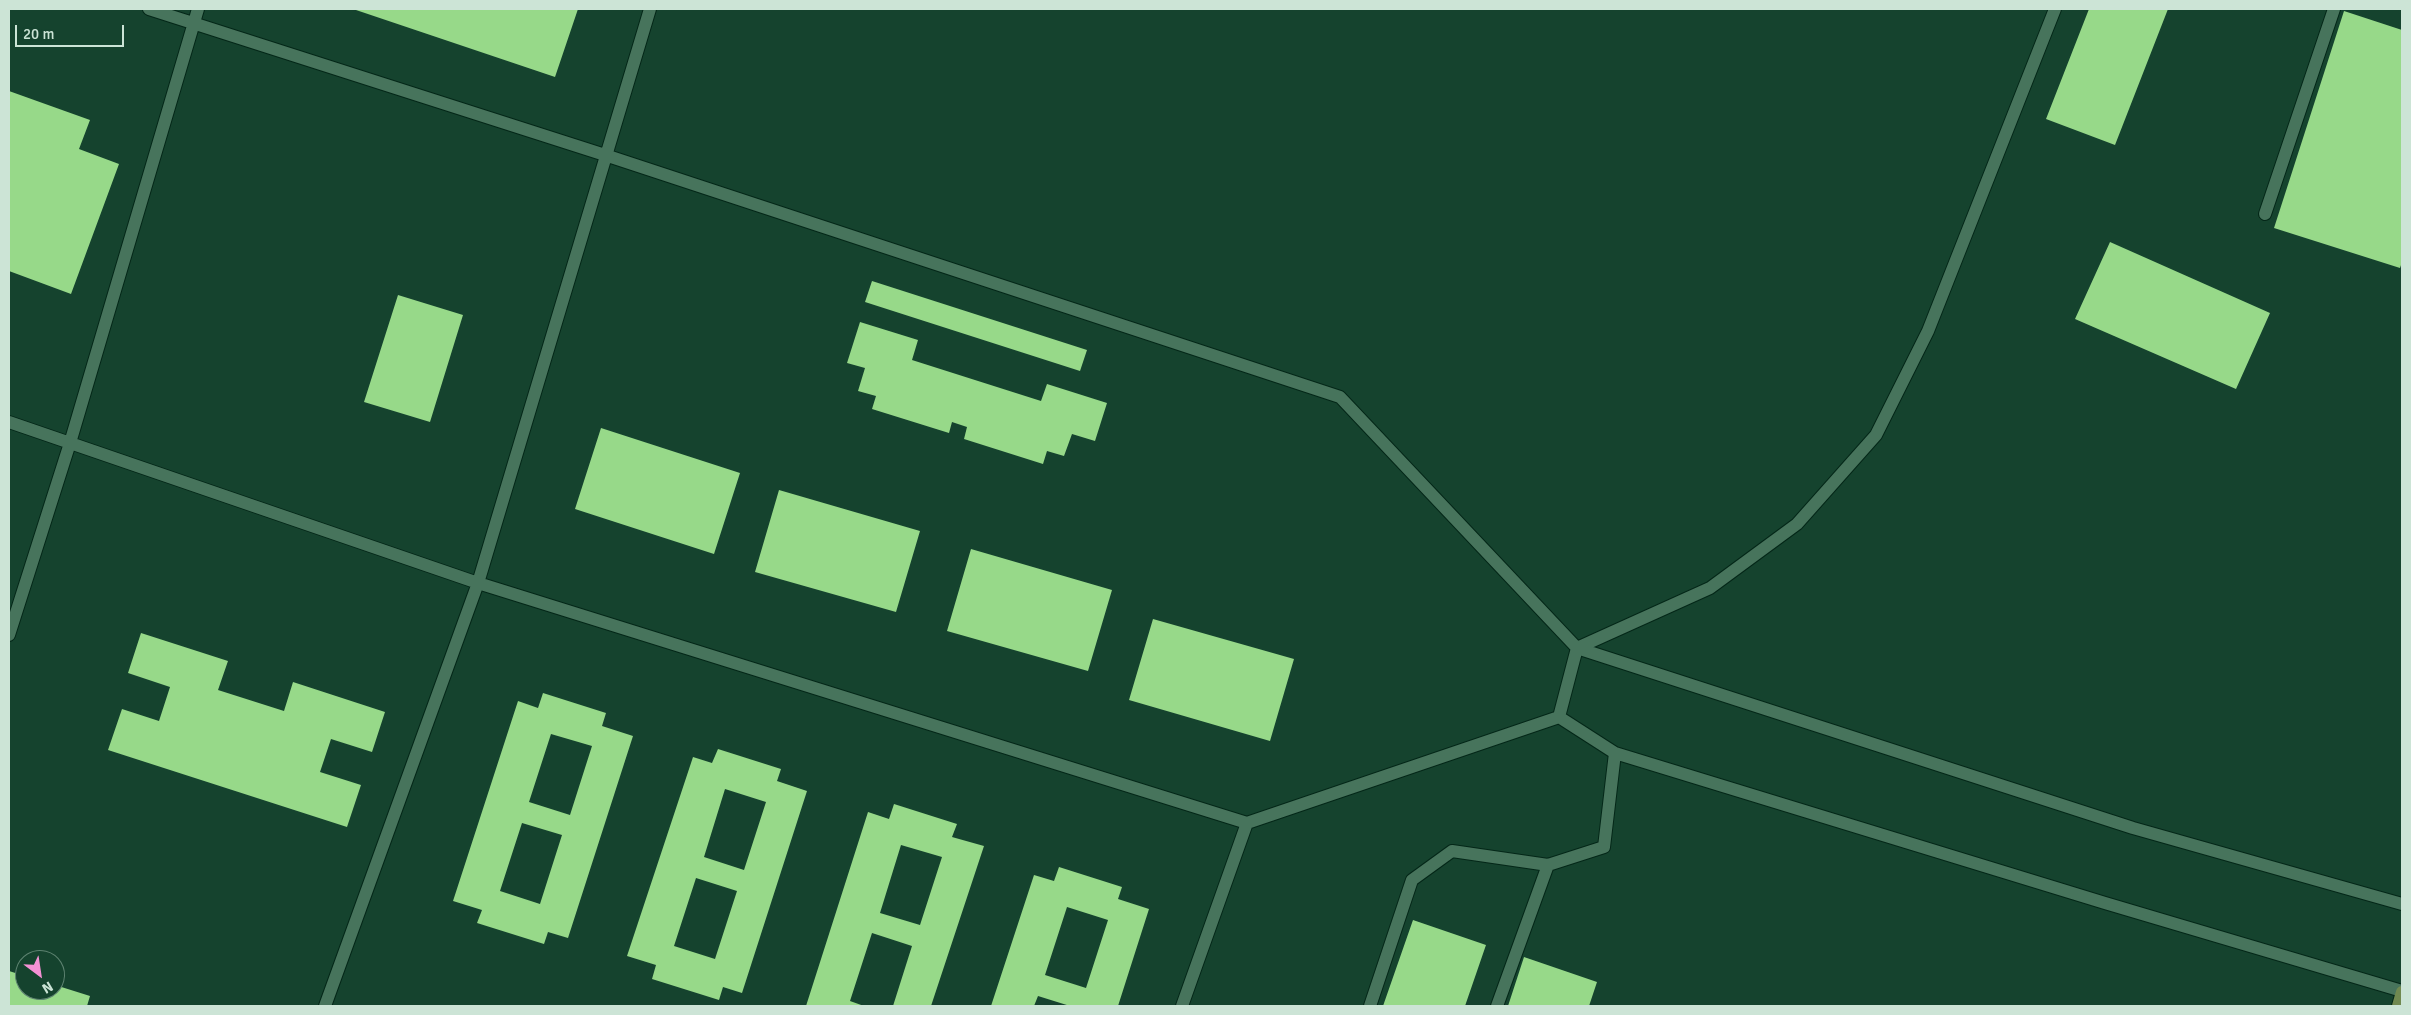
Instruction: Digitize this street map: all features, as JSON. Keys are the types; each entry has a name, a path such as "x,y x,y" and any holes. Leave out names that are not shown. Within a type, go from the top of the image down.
{"street":[{"path":"2398,1006 2402,991"}],"lane":[{"path":"149,9 605,155 1340,397 1577,648 2133,828 2402,904"},
{"path":"9,635 70,443 198,9"},
{"path":"325,1006 478,582 650,9"},
{"path":"1577,648 1710,588 1797,524 1876,435 1928,331 2055,9"},
{"path":"2265,214 2334,9"},
{"path":"9,422 478,582 1247,823 1559,717"},
{"path":"1559,717 1577,648"},
{"path":"1559,717 1615,753 2105,903 2402,991"},
{"path":"1370,1006 1412,880 1452,850 1548,865 1604,847 1615,753"},
{"path":"1182,1006 1247,823"},
{"path":"1497,1006 1548,865"}],"building":[{"path":"353,9 578,9 555,77"},
{"path":"2089,9 2168,9 2115,145 2046,119"},
{"path":"2344,11 2402,30 2402,262 2400,268 2274,228"},
{"path":"9,91 90,120 79,149 119,164 71,294 9,271"},
{"path":"2110,242 2270,313 2236,389 2075,319"},
{"path":"872,281 1087,350 1080,371 865,302"},
{"path":"398,295 463,315 430,422 364,402"},
{"path":"860,322 918,340 912,360 1041,401 1047,384 1107,403 1095,441 1072,434 1064,456 1047,451 1043,464 964,439 967,427 952,422 949,433 872,409 876,396 858,391 865,368 847,363"},
{"path":"601,428 740,473 714,554 575,509"},
{"path":"779,490 920,531 896,612 755,572"},
{"path":"971,549 1112,590 1088,671 947,631"},
{"path":"1153,619 1294,659 1270,741 1129,700"},
{"path":"141,633 228,661 218,690 284,711 293,682 385,712 372,752 331,739 320,772 361,785 347,827 108,750 122,709 159,721 170,687 128,673"},
{"path":"543,693 606,713 602,726 633,736 568,938 548,932 544,944 477,923 482,910 453,901 518,701 538,708","holes":["551,734 592,746 570,815 529,802","522,823 562,835 540,904 500,891"]},
{"path":"718,749 781,769 777,781 807,791 742,993 723,987 719,1000 652,979 656,965 627,956 693,757 712,763","holes":["725,789 766,802 744,870 704,857","696,878 737,891 715,959 674,946"]},
{"path":"894,804 957,824 952,837 984,846 931,1006 893,1006 912,946 872,933 850,1001 864,1006 806,1006 868,812 889,819","holes":["901,845 942,857 920,925 880,913"]},
{"path":"1059,867 1122,887 1118,899 1149,909 1118,1006 1070,1006 1038,996 1034,1006 991,1006 1034,875 1054,881","holes":["1067,907 1108,920 1086,988 1045,975"]},
{"path":"1413,920 1486,945 1465,1006 1383,1006"},
{"path":"1524,957 1597,982 1589,1006 1508,1006"},
{"path":"9,971 15,973 15,1000 65,1000 65,988 90,996 87,1006 9,1006"}]}
